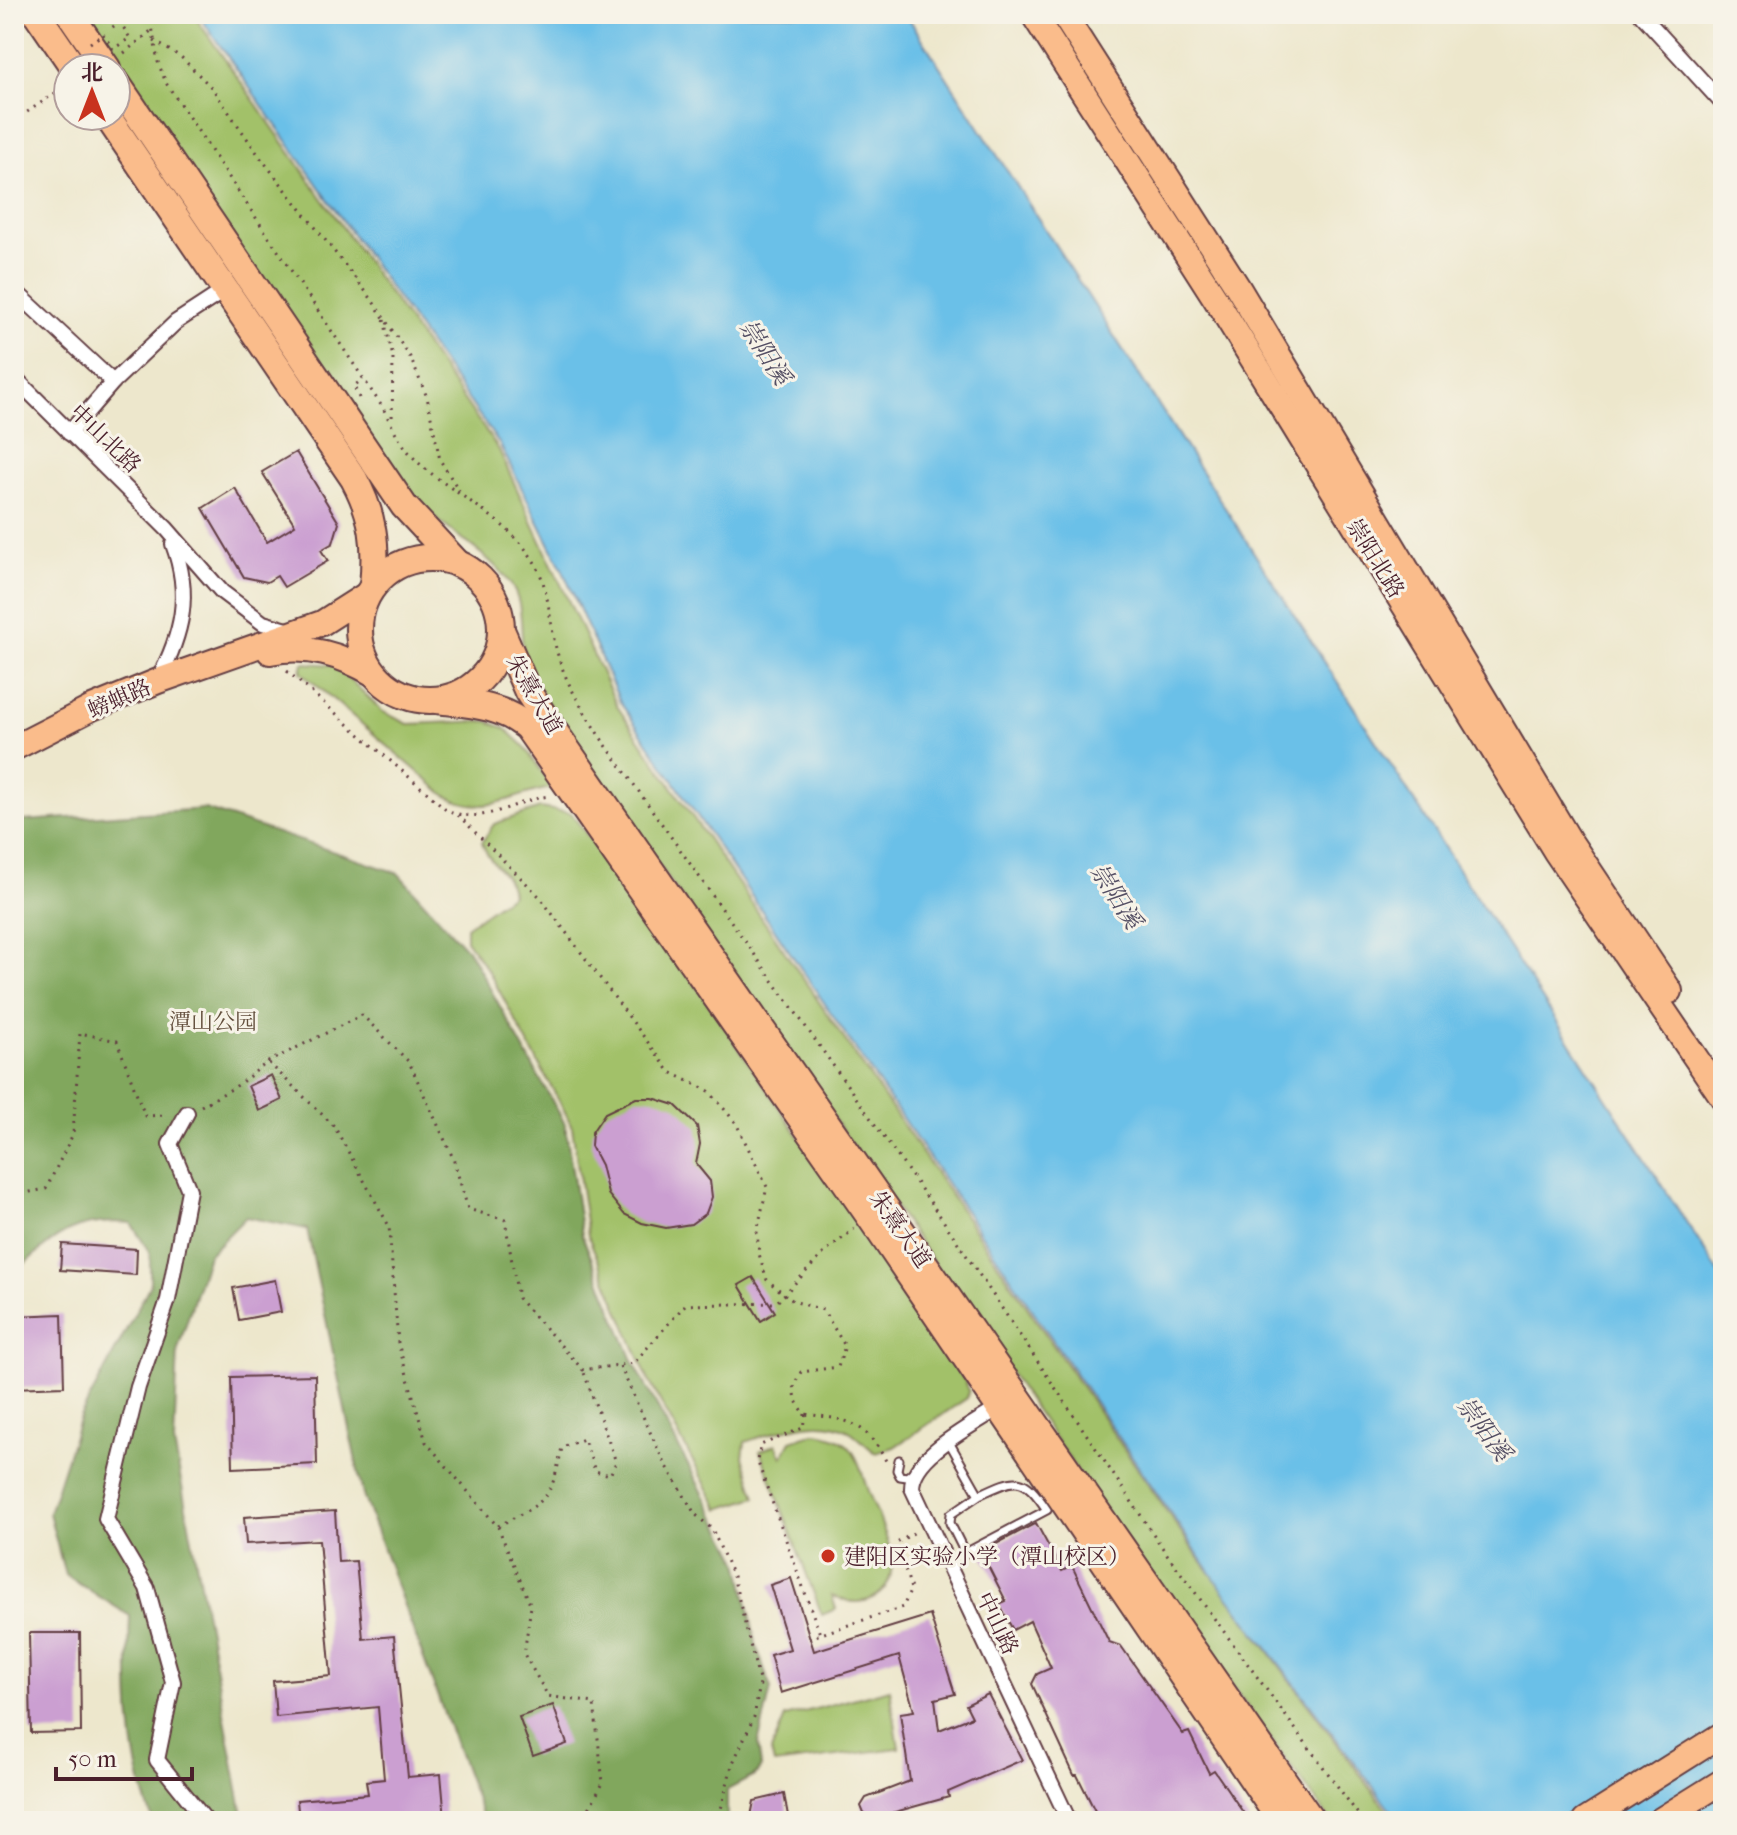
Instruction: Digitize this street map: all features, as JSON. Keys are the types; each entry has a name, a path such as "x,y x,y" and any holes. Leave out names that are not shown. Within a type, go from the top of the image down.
{"highway":[{"path":"37,14 63,52"},
{"path":"84,24 99,52"},
{"path":"118,132 369,505 376,556 371,589 360,617 359,643 374,674 402,695 437,700 457,695 475,684 493,660 501,630 498,609 489,590 475,575 458,564 404,506 132,106"},
{"path":"371,589 390,570 411,561 435,558 458,564"},
{"name":"朱熹大道","path":"501,630 528,692 545,718 1007,1402 1281,1821"},
{"name":"朱熹大道","path":"437,700 497,709 512,715 527,727 870,1217 1312,1821"}],"main road":[{"name":"崇阳北路","path":"1033,14 1215,298 1556,852 1723,1098"},
{"name":"崇阳北路","path":"1063,14 1237,286 1569,840 1723,1070"},
{"path":"14,757 133,700 322,623 371,589"},
{"path":"228,659 274,651 316,650 348,658 374,674"},
{"name":"螃蜞路","path":"14,748 92,708 158,681 228,659"},
{"path":"1585,1821 1723,1734"},
{"path":"1659,1821 1723,1781"}],"street":[{"path":"1641,14 1723,104"},
{"path":"14,290 113,382"},
{"path":"69,433 113,382 176,322 225,290"},
{"name":"中山北路","path":"14,377 167,529 243,612 263,623 299,633"},
{"path":"158,681 178,643 186,599 182,568 167,529"},
{"path":"187,1113 170,1144 189,1190 168,1300 138,1387 106,1519 147,1588 173,1682 157,1760 206,1821"},
{"path":"916,1467 1007,1402"},
{"name":"中山路","path":"916,1467 912,1488 927,1526 1069,1821"}],"lane":[{"path":"949,1442 979,1495"},
{"path":"899,1460 898,1473 903,1478 916,1467"},
{"path":"1005,1482 1024,1482 1031,1485 1047,1510 965,1553 950,1523 951,1514 979,1495 1005,1482"}],"path":[{"path":"150,14 166,83 392,427 418,462 509,533 534,562 541,578 562,666 598,734 940,1216 1164,1550 1363,1821"},
{"path":"150,21 157,14"},
{"path":"120,22 130,38 113,49 103,34 84,24 120,22"},
{"path":"84,24 124,54 152,31"},
{"path":"154,41 181,57 212,88 260,157 382,315 418,371 431,410 440,460 451,481 465,497"},
{"path":"14,121 52,95"},
{"path":"382,315 393,357 392,427"},
{"path":"354,386 363,379"},
{"path":"254,656 289,672 431,800 458,815 539,896 670,1072 709,1091 736,1123 767,1187 757,1232 759,1254 767,1280 793,1301 823,1310 845,1346 838,1367 801,1372 794,1385 796,1401 805,1414 805,1425 800,1432 765,1443 757,1456 820,1634"},
{"path":"458,815 496,814 539,797 558,795 577,799"},
{"path":"14,1195 46,1189 73,1134 80,1033 117,1041 145,1116 187,1113 235,1087 268,1062 362,1015 409,1062 453,1158 468,1209 505,1220 518,1298 583,1370 616,1462 615,1470 610,1475 595,1471 584,1439 562,1447 546,1499 528,1513 498,1527"},
{"path":"268,1062 334,1126 389,1226 398,1343 426,1442 498,1527 531,1606 524,1654 548,1696 594,1703 603,1783 582,1821"},
{"path":"583,1370 634,1363 685,1305 776,1303 823,1254 870,1217"},
{"path":"620,1365 661,1456 695,1514 712,1529 733,1576 760,1684 754,1717 732,1765 718,1821"},
{"path":"805,1414 846,1419 862,1428 875,1438 892,1471"},
{"path":"809,1638 903,1607 911,1589 897,1543 927,1526"}],"green space":[{"path":"81,14 193,14 499,450 617,706 1191,1547 1395,1821 1331,1821 1130,1547 547,703 525,655 519,607 510,583 489,560 439,521 416,498 287,319 132,90 132,52 106,52"},
{"path":"303,663 335,665 383,712 408,724 487,721 505,728 523,745 553,788 487,805 460,802 445,795 301,672"},
{"path":"540,808 571,813 709,1004 965,1381 969,1391 967,1398 894,1447 876,1453 851,1432 826,1424 784,1429 745,1442 743,1457 756,1497 719,1509 648,1379 588,1236 572,1127 489,972 466,940 466,927 512,894 507,880 482,842 494,824"},
{"name":"潭山公园","path":"205,809 398,873 471,954 565,1124 582,1235 634,1363 739,1561 756,1644 771,1689 758,1744 761,1767 756,1775 727,1790 727,1821 484,1821 363,1495 307,1229 246,1217 208,1255 178,1349 174,1443 244,1821 153,1821 138,1771 131,1720 130,1616 65,1575 49,1513 80,1417 150,1285 150,1253 131,1223 94,1224 66,1232 14,1273 14,825 23,821"},
{"path":"814,1433 841,1440 855,1456 885,1532 891,1563 890,1576 884,1589 873,1598 852,1602 832,1596 836,1609 822,1615 760,1451 776,1444 782,1457 791,1441"},
{"path":"890,1689 899,1748 774,1764 771,1751 785,1717"}],"water":[{"name":"崇阳溪","path":"198,14 906,14 1723,1279 1723,1821 1399,1821 1217,1582 620,702 563,571 500,445"}],"building":[{"path":"296,452 339,523 333,543 321,550 328,561 284,587 277,576 267,582 244,577 203,508 235,488 267,542 295,525 262,472"},
{"path":"271,1075 282,1100 259,1111 248,1086"},
{"path":"636,1098 653,1098 675,1105 697,1126 700,1144 696,1164 710,1181 712,1197 706,1213 691,1224 666,1228 642,1223 624,1214 608,1194 601,1165 591,1146 592,1132 605,1113"},
{"path":"62,1244 137,1249 136,1275 60,1270"},
{"path":"753,1277 775,1312 761,1321 739,1285"},
{"path":"275,1280 281,1312 239,1320 233,1288"},
{"path":"62,1314 64,1386 14,1388 14,1316"},
{"path":"315,1375 317,1464 233,1468 231,1377"},
{"path":"335,1511 338,1562 356,1561 363,1639 394,1636 408,1777 441,1774 445,1819 299,1821 297,1800 368,1794 366,1781 384,1779 378,1707 276,1717 273,1681 331,1676 319,1540 246,1544 244,1517"},
{"path":"1036,1523 1062,1571 1072,1566 1109,1642 1121,1646 1183,1734 1189,1732 1209,1773 1214,1770 1249,1821 1100,1821 1077,1775 1074,1775 1032,1684 1037,1674 1051,1668 1030,1621 1013,1630 999,1604 1006,1601 981,1552"},
{"path":"791,1578 814,1651 930,1615 955,1694 935,1699 939,1730 972,1717 966,1705 988,1694 1022,1760 948,1792 949,1797 877,1817 865,1816 861,1806 866,1798 910,1781 900,1713 914,1711 899,1656 781,1693 770,1655 790,1649 770,1585"},
{"path":"29,1633 80,1633 81,1732 31,1733"},
{"path":"553,1705 567,1744 533,1756 519,1717"},
{"path":"784,1794 789,1821 750,1821 754,1801"}],"place":[{"name":"建阳区实验小学（潭山校区）","path":"828,1556"}]}
